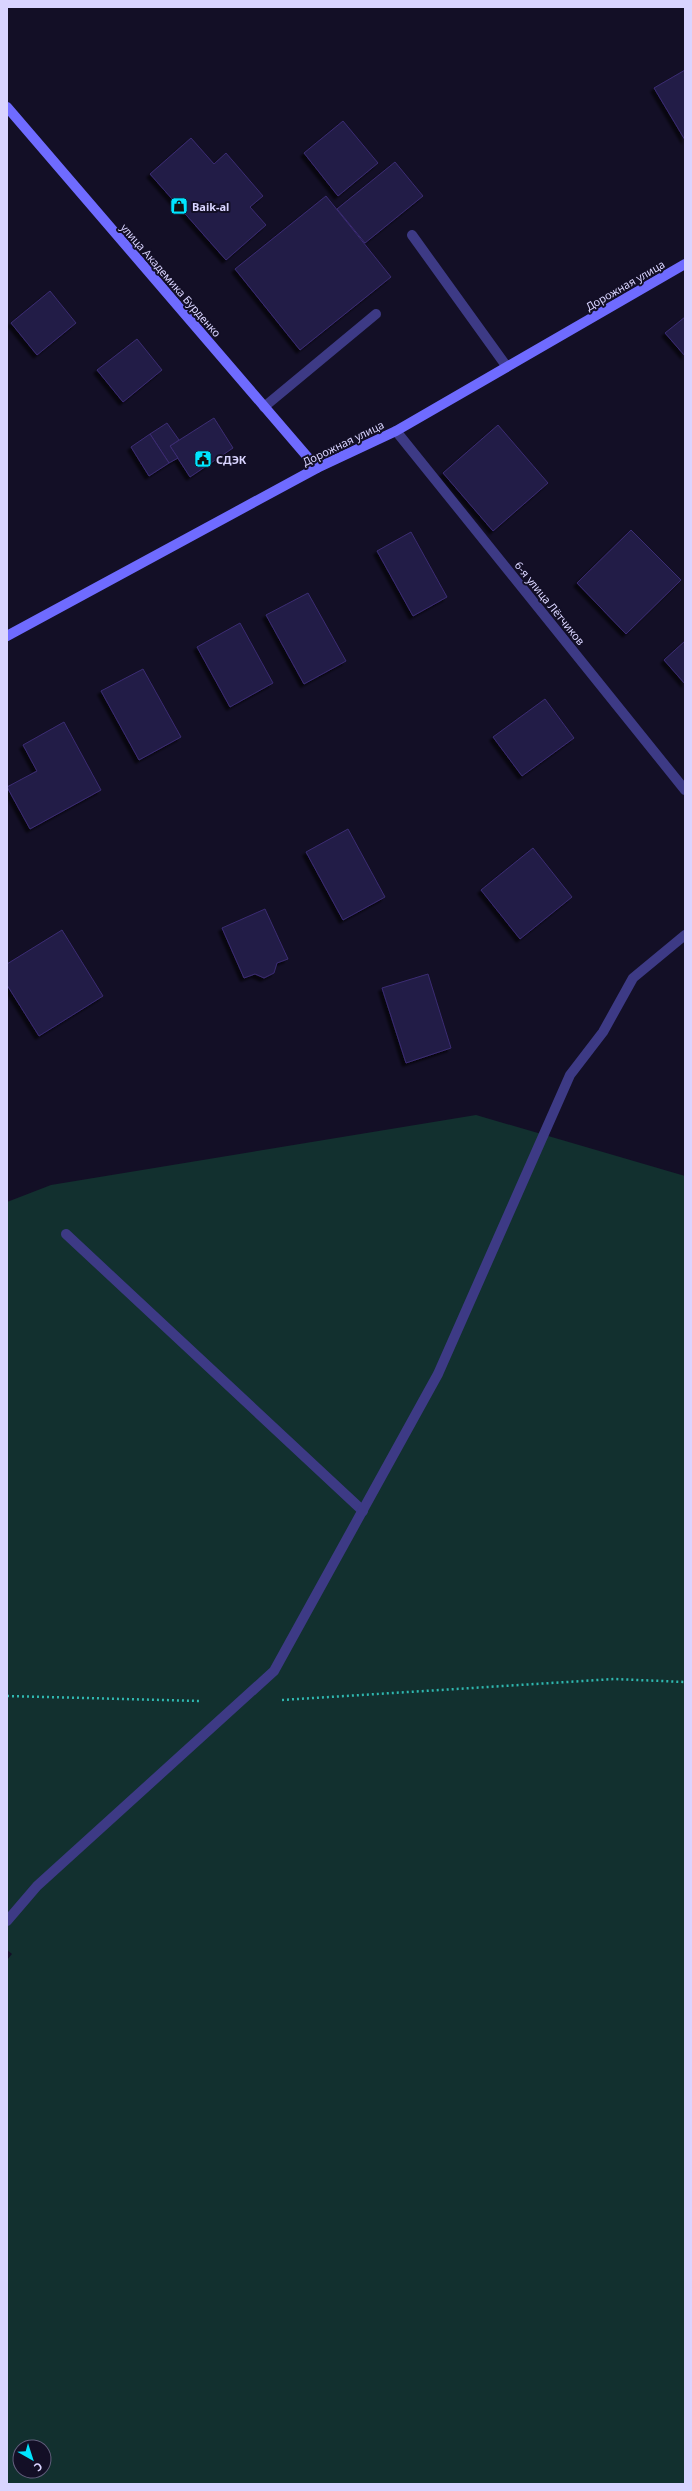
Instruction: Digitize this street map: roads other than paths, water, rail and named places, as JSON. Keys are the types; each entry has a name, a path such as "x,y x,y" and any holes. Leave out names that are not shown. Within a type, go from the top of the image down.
{"main road":[{"name":"улица Академика Бурденко","path":"7,107 317,468"},
{"name":"Дорожная улица","path":"7,636 317,468 396,431 685,264"}],"street":[{"path":"412,235 507,367"},
{"path":"264,407 376,314"},
{"name":"6-я улица Лётчиков","path":"396,431 685,790"},
{"path":"7,1921 37,1886 274,1671 438,1374 570,1075 603,1032 633,978 685,935"},
{"path":"66,1234 363,1511"}],"place":[{"name":"Baik-al","path":"179,206"},
{"name":"СДЭК","path":"203,459"}]}
